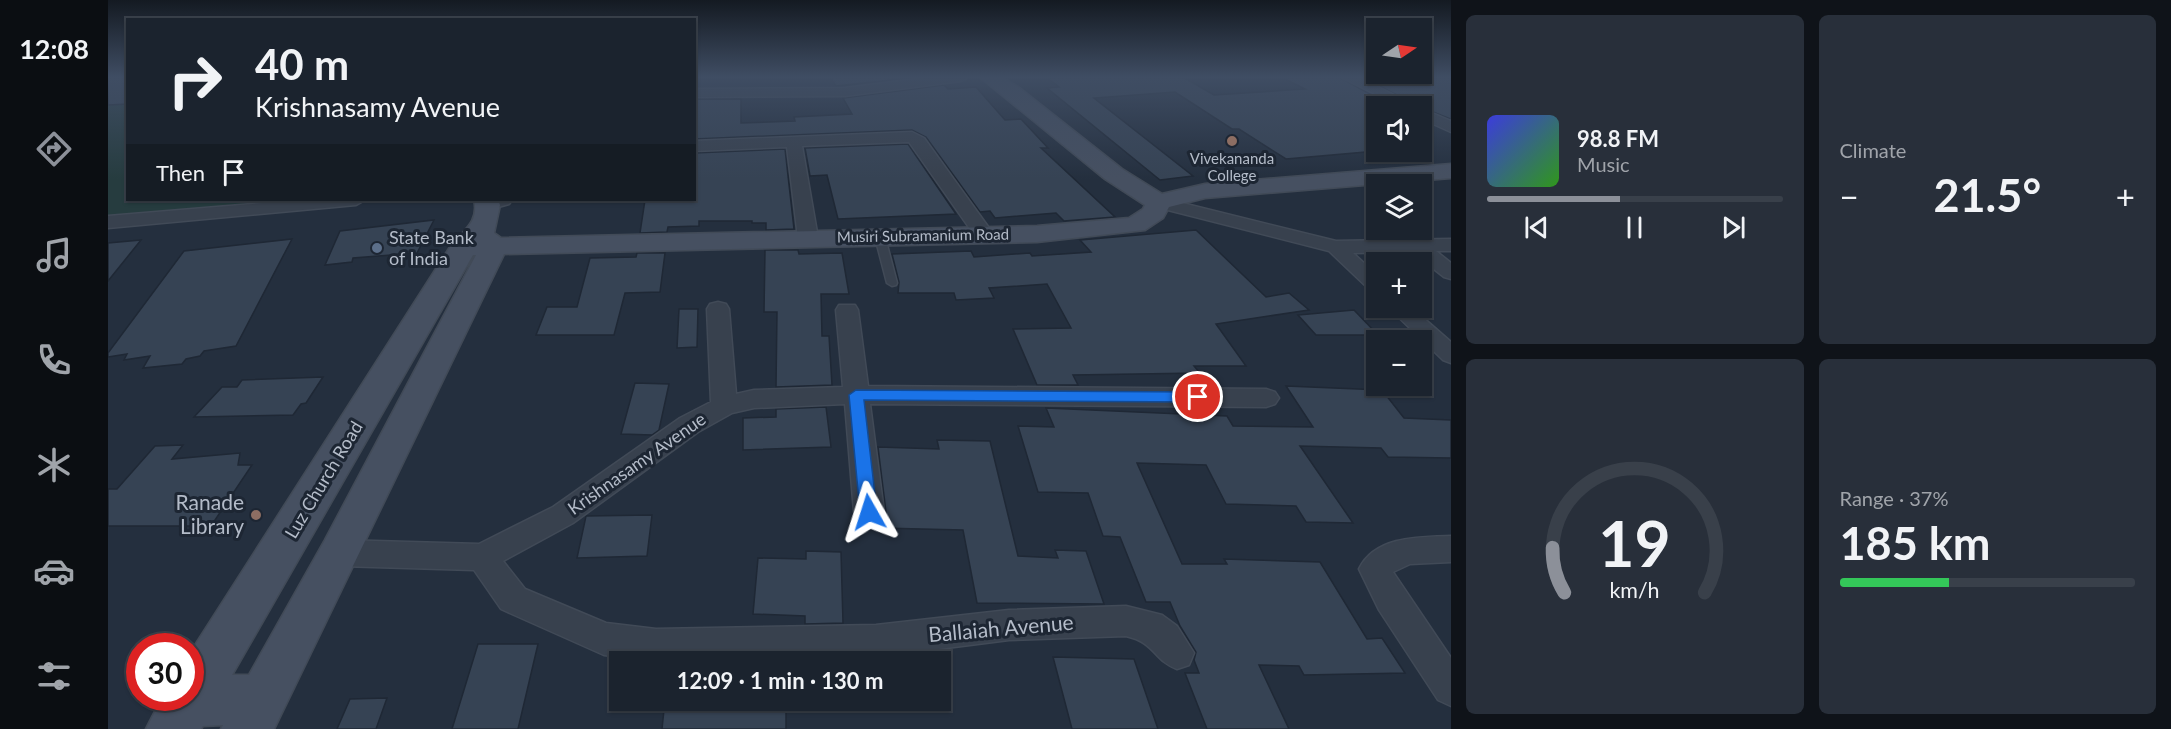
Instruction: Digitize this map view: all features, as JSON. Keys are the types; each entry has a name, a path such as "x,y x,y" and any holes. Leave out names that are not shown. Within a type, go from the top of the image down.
{"main road":[{"path":"1038,111 1133,188 1158,202 1205,191 1451,171"},
{"name":"Musiri Subramanium Road","path":"486,222 808,238 984,235 1136,225 1154,213 1158,202"},
{"path":"181,715 254,714 340,553 486,222"},
{"name":"Luz Church Road","path":"181,715 486,222"}],"street":[{"path":"1432,118 1451,127"},
{"path":"696,146 909,137 916,139 984,235"},
{"path":"794,143 808,238"},
{"path":"108,222 345,201"},
{"path":"1158,202 1336,247 1451,245"},
{"path":"1417,246 1451,273"},
{"path":"1336,247 1366,276"},
{"path":"718,309 723,406"},
{"path":"847,310 869,512"},
{"path":"1412,318 1451,355"},
{"name":"Krishnasamy Avenue","path":"340,553 482,557 563,515 690,425 723,406 754,399 856,395 1266,398"},
{"path":"1451,549 1413,550 1385,557 1375,569 1391,600 1451,688"},
{"name":"Ballaiah Avenue","path":"482,557 513,599 604,639 656,645 876,641 1010,625 1126,621 1150,626 1165,637 1177,653"}],"lane":[{"path":"880,237 892,283"}],"green space":[{"path":"108,111 126,111 126,201 297,201 108,219"}],"building":[{"path":"696,111 741,111 741,123 795,121 794,117 852,114 850,111 997,111 1005,120 1021,119 1048,148 1041,148 1115,217 1064,221 1056,213 995,218 990,211 980,212 926,137 912,130 696,139"},
{"path":"1075,111 1111,111 1193,176 1160,180"},
{"path":"1204,111 1366,111 1366,152 1286,159 1239,129 1232,129"},
{"path":"1432,111 1451,111 1451,119 1432,112"},
{"path":"908,144 956,214 838,219 827,175 810,176 805,148"},
{"path":"785,149 794,229 766,230 766,223 752,223 752,221 699,221 699,226 668,227 667,232 640,233 645,201 696,201 696,153"},
{"path":"434,220 417,253 353,258 352,262 325,265 340,231"},
{"path":"1196,230 1266,297 1289,293 1309,310 1216,324 1246,366 1194,366 1200,373 1073,375 1078,385 1037,385 1013,329 1071,328 1047,284 989,288 994,298 956,300 954,293 898,293 899,282 892,254 971,251 974,257 1091,252 1080,240"},
{"path":"292,239 236,346 204,351 200,356 186,359 182,364 143,368 150,356 124,360 127,354 108,357 108,353 184,251"},
{"path":"141,240 108,281 108,243"},
{"path":"765,250 798,250 799,254 842,253 849,294 821,294 822,336 829,336 832,385 776,387 777,312 764,312"},
{"path":"637,253 665,253 660,292 625,293 614,335 536,335 547,307 577,307 590,258 636,257"},
{"path":"679,309 698,309 697,347 677,348"},
{"path":"1354,310 1373,330 1366,330 1366,335 1316,335 1298,315"},
{"path":"323,377 306,403 301,404 293,415 194,417 222,387 237,387 242,380"},
{"path":"635,383 669,384 659,430 652,435 621,434"},
{"path":"1286,386 1366,389 1366,396 1387,396 1404,418 1451,420 1451,458 1388,457 1381,448 1300,446 1353,523 1306,522 1296,506 1226,504 1206,465 1137,463 1182,564 1227,564 1224,559 1320,562 1367,639 1382,638 1405,673 1304,675 1299,666 1259,665 1289,729 1207,729 1185,673 1199,673 1194,660 1196,652 1180,626 1170,602 1146,602 1120,537 1103,536 1088,493 1038,492 1018,426 1054,427 1046,408 1227,416 1233,426 1313,427"},
{"path":"826,407 831,447 743,450 743,418 776,417 776,409"},
{"path":"937,440 990,441 1018,556 1058,558 1055,550 1086,551 1104,604 977,603 963,530 880,528 879,522 886,512 878,447 939,449"},
{"path":"183,445 172,459 240,453 238,465 252,465 211,526 108,526 108,489 117,489 155,446"},
{"path":"652,515 647,556 577,558 586,516"},
{"path":"806,551 841,552 843,623 805,624 805,616 753,614 758,558 806,559"},
{"path":"478,644 538,644 518,729 452,729"},
{"path":"1053,657 1134,659 1158,729 1072,729"},
{"path":"387,698 376,729 337,729 350,699"},
{"path":"664,711 786,711 786,729 662,729"}],"place":[{"name":"Vivekananda College","path":"1232,141"},
{"name":"State Bank of India","path":"377,248"},
{"name":"Ranade Library","path":"256,515"}],"route":[{"path":"869,512 856,395 1198,397"}]}
